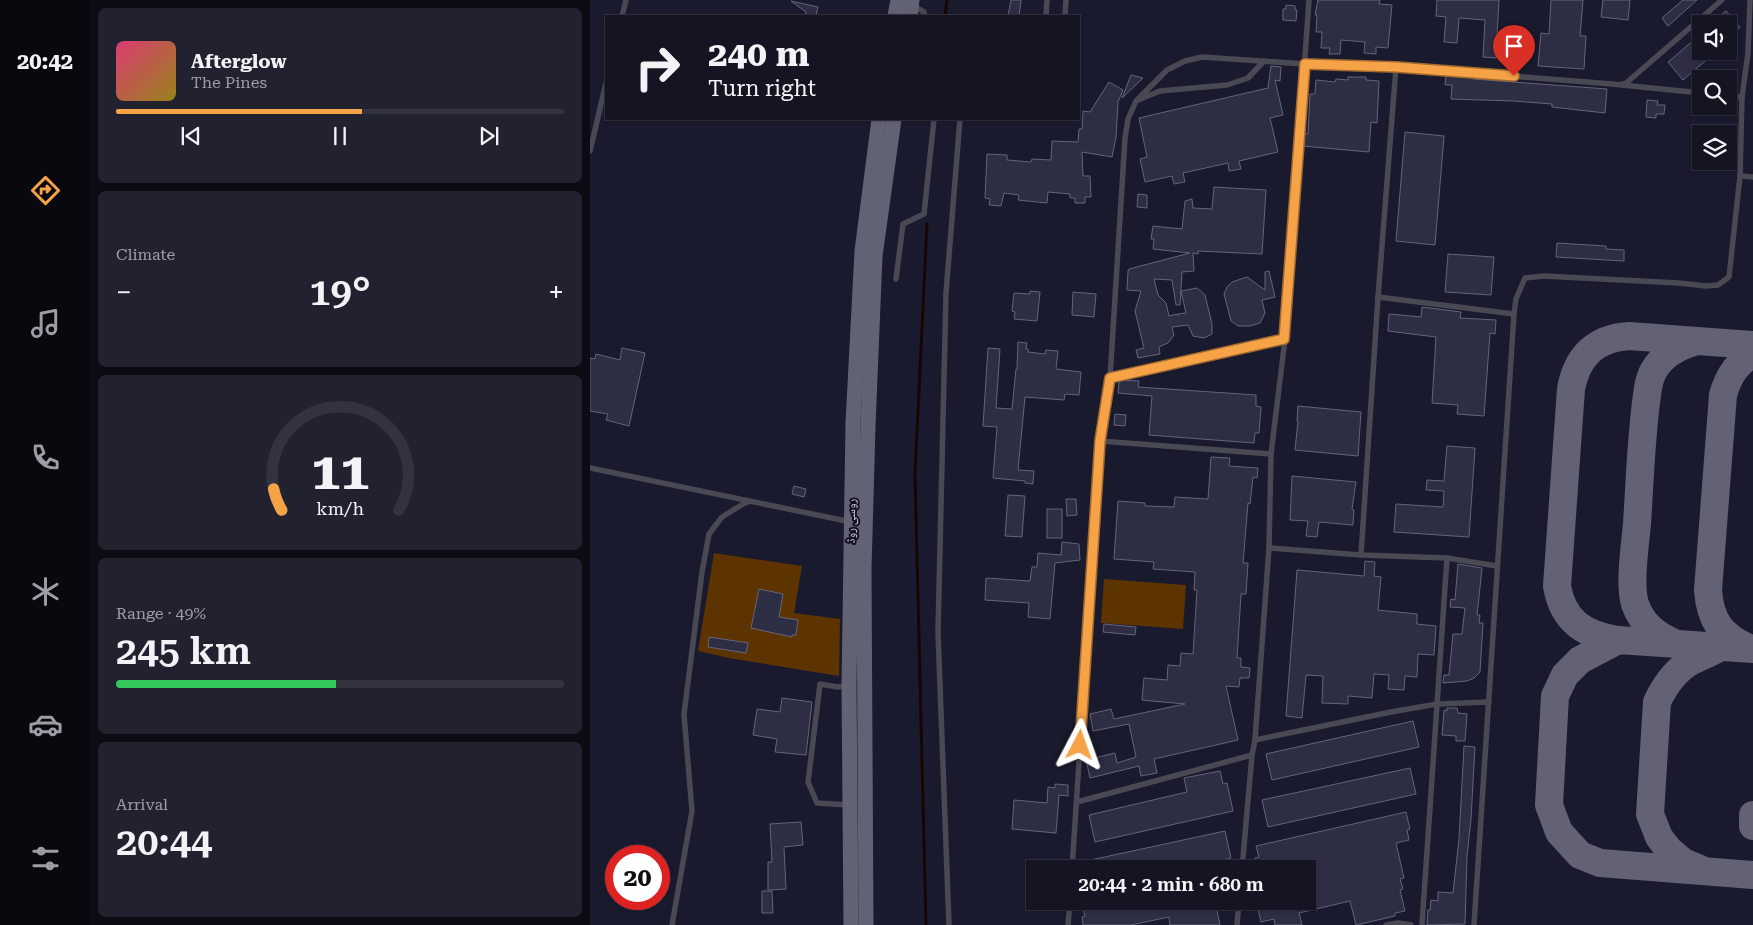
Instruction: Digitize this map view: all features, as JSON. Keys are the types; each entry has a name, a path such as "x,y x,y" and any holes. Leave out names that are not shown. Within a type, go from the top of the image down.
{"main road":[{"path":"896,15 908,5"},
{"name":"روسی روڈ","path":"850,925 848,805 853,423 862,251 879,120"},
{"name":"روسی روڈ","path":"866,925 864,569 875,256 894,120"},
{"path":"848,805 865,805"}],"lane":[{"path":"622,15 626,0"},
{"path":"1046,15 1047,0"},
{"path":"1065,15 1066,0"},
{"path":"1243,860 1255,740 1269,548 1271,454 1284,339 1309,0"},
{"path":"1612,84 1625,84 1722,0"},
{"path":"1474,925 1516,299 1526,278 1544,276 1718,285 1729,277 1740,176 1742,97 1751,53 1750,0"},
{"path":"908,5 924,12 924,15"},
{"path":"1073,860 1100,441 1110,378 1125,138 1128,119 1136,101 1167,70 1185,60 1202,57 1305,64 1396,67 1692,92"},
{"path":"1136,101 1160,91 1226,85 1248,78 1264,61"},
{"path":"1362,555 1378,297 1396,67"},
{"path":"590,151 605,87"},
{"path":"1737,97 1742,97"},
{"path":"896,279 903,224 924,214 934,120"},
{"path":"949,925 938,632 946,293 960,120"},
{"path":"1740,176 1753,176"},
{"path":"1378,297 1514,314"},
{"path":"1110,378 1284,339"},
{"path":"1100,441 1271,454"},
{"path":"590,468 851,522"},
{"path":"672,925 692,811 684,714 702,572 709,534 722,516 750,501"},
{"path":"1269,548 1362,555 1447,558 1497,566"},
{"path":"1422,925 1447,558"},
{"path":"848,805 817,803 808,782 820,684 838,687 849,685"},
{"path":"1255,740 1438,704 1489,702"},
{"path":"1077,802 1252,755"},
{"path":"1068,925 1069,910"},
{"path":"1237,925 1238,910"},
{"path":"1386,925 1398,923 1411,925"}],"shaded area":[{"path":"714,553 802,566 794,613 840,619 839,676 698,651"},
{"path":"1104,579 1186,585 1183,629 1101,623"}],"building":[{"path":"1011,0 1021,0 1019,15 1008,15"},
{"path":"1318,0 1380,0 1379,4 1392,5 1388,48 1376,47 1376,54 1364,53 1365,42 1341,40 1340,54 1329,54 1330,48 1321,48 1322,32 1316,32 1317,15 1315,15"},
{"path":"1437,0 1499,0 1497,36 1513,37 1512,54 1496,53 1496,58 1483,57 1485,20 1459,18 1457,43 1444,42 1446,17 1436,16"},
{"path":"1551,0 1583,0 1580,36 1586,36 1584,69 1538,66 1541,33 1549,34"},
{"path":"1603,0 1630,0 1628,20 1601,17"},
{"path":"1683,0 1697,0 1668,26 1662,18"},
{"path":"791,1 818,7 816,15 805,15 806,12"},
{"path":"1286,5 1295,6 1295,10 1297,10 1296,21 1283,20 1283,9 1286,9"},
{"path":"1726,11 1730,15 1721,15"},
{"path":"1692,42 1692,60 1706,60 1695,70 1692,70 1692,72 1683,80 1668,62"},
{"path":"1271,66 1281,67 1280,81 1275,80 1283,115 1270,118 1278,152 1239,161 1241,169 1229,171 1228,163 1183,173 1185,182 1174,184 1172,176 1145,182 1140,159 1147,157 1139,118 1268,88"},
{"path":"1131,75 1143,78 1122,98"},
{"path":"1446,76 1607,89 1605,113 1552,107 1552,104 1451,99 1452,85 1445,85"},
{"path":"1348,77 1366,77 1366,80 1379,81 1377,123 1371,122 1369,152 1303,146 1304,134 1308,134 1310,94 1315,94 1316,80 1335,82 1336,79 1348,80"},
{"path":"1109,82 1123,90 1118,102 1116,137 1112,157 1082,152 1083,176 1090,176 1091,197 1085,197 1085,203 1075,203 1075,198 1070,198 1070,194 1048,192 1047,203 1018,200 1019,195 1004,193 1001,206 989,205 990,199 985,198 987,154 1007,155 1007,160 1031,162 1032,159 1051,160 1052,141 1078,142 1079,129 1082,129 1083,111 1090,112"},
{"path":"1647,100 1658,101 1657,105 1665,105 1664,114 1656,114 1656,118 1646,117"},
{"path":"1405,132 1444,136 1435,245 1396,241"},
{"path":"1214,187 1266,190 1262,254 1198,251 1198,254 1193,253 1194,271 1182,272 1180,305 1176,305 1172,280 1154,279 1158,295 1166,303 1169,316 1177,314 1178,316 1178,314 1186,313 1181,291 1197,288 1205,295 1212,324 1212,334 1204,338 1193,336 1188,325 1172,327 1174,335 1168,343 1159,347 1160,354 1138,358 1136,350 1144,348 1135,311 1141,291 1127,290 1128,271 1129,269 1190,253 1153,249 1154,239 1151,239 1153,226 1182,229 1185,201 1192,199 1193,208 1212,209"},
{"path":"1138,194 1147,195 1147,208 1137,207"},
{"path":"1557,243 1606,246 1606,249 1624,250 1624,261 1556,257"},
{"path":"1448,254 1494,257 1491,295 1445,292"},
{"path":"1269,271 1275,297 1262,300 1265,313 1260,323 1250,326 1238,326 1231,321 1224,294 1227,287 1232,282 1247,277 1265,290 1265,272"},
{"path":"1030,291 1040,292 1037,321 1014,319 1015,312 1012,311 1014,293 1030,294"},
{"path":"1073,292 1096,294 1094,317 1072,315"},
{"path":"1422,307 1461,312 1460,318 1496,320 1495,334 1490,333 1484,416 1457,414 1458,405 1432,403 1436,337 1388,331 1389,314 1421,317"},
{"path":"1018,342 1027,343 1026,349 1028,349 1028,352 1045,354 1046,350 1058,351 1056,369 1081,372 1079,395 1065,394 1064,400 1025,397 1018,470 1034,471 1033,484 1025,483 1025,481 993,478 997,427 983,426 988,348 1000,349 996,408 1012,409"},
{"path":"622,348 645,353 629,426 606,420 608,414 590,411 590,358 595,359 596,354 620,360"},
{"path":"1119,381 1139,381 1138,387 1256,395 1256,406 1261,407 1259,433 1255,433 1254,443 1149,435 1152,396 1118,393"},
{"path":"1298,406 1361,412 1358,456 1295,450"},
{"path":"1115,414 1126,415 1125,426 1114,425"},
{"path":"1447,446 1475,448 1469,537 1394,532 1396,504 1443,507 1444,491 1426,490 1427,480 1444,481"},
{"path":"1211,457 1230,458 1229,466 1258,468 1257,478 1253,477 1250,504 1248,503 1243,563 1248,563 1246,594 1241,594 1237,658 1241,658 1241,667 1250,668 1249,678 1240,678 1239,687 1226,686 1238,740 1154,759 1157,773 1141,776 1139,766 1090,778 1086,760 1115,753 1117,763 1136,757 1129,724 1093,731 1090,714 1111,709 1114,719 1185,704 1142,700 1144,678 1167,680 1168,665 1180,666 1181,653 1193,654 1197,590 1194,590 1195,572 1153,569 1154,562 1114,559 1118,501 1145,503 1145,506 1174,507 1175,497 1208,499"},
{"path":"1292,476 1356,482 1352,509 1354,510 1353,525 1319,522 1317,537 1306,536 1308,521 1290,520"},
{"path":"794,486 806,489 804,497 792,494"},
{"path":"1008,495 1025,496 1022,537 1005,536"},
{"path":"1066,499 1076,499 1077,515 1067,516"},
{"path":"1047,509 1062,509 1062,538 1047,538"},
{"path":"1062,542 1079,544 1080,560 1055,563 1050,619 1028,617 1029,603 985,600 986,578 1030,581 1032,567 1037,567 1038,553 1061,555"},
{"path":"1365,561 1375,562 1374,576 1381,577 1378,610 1417,614 1417,624 1436,626 1434,655 1418,654 1417,677 1405,676 1404,690 1388,689 1389,675 1374,674 1372,698 1348,696 1348,704 1322,703 1323,676 1306,675 1302,718 1286,716 1297,570 1364,576"},
{"path":"1458,564 1482,568 1477,615 1480,615 1479,623 1483,623 1480,672 1474,678 1467,681 1443,683 1444,675 1449,675 1453,634 1462,634 1465,608 1450,607 1451,599 1455,600"},
{"path":"759,589 783,594 779,617 798,620 796,635 792,635 792,637 751,628"},
{"path":"1104,624 1136,627 1135,635 1103,632"},
{"path":"709,637 748,643 746,653 708,647"},
{"path":"782,698 812,702 806,755 775,752 777,739 753,735 757,709 780,712"},
{"path":"1447,708 1457,708 1458,713 1467,714 1465,741 1456,741 1456,736 1442,735 1444,710 1447,711"},
{"path":"1413,721 1419,747 1272,780 1266,754"},
{"path":"1464,746 1475,747 1467,856 1465,924 1427,925 1431,900 1438,901 1438,892 1453,893 1459,839"},
{"path":"1410,768 1416,794 1268,827 1262,800"},
{"path":"1220,771 1223,784 1227,783 1233,811 1095,842 1089,815 1187,792 1184,778"},
{"path":"1055,784 1068,785 1068,796 1059,795 1056,833 1012,829 1014,800 1047,803 1048,787 1055,788"},
{"path":"1406,812 1410,829 1407,830 1409,840 1396,843 1404,878 1400,879 1403,889 1400,890 1405,911 1395,913 1395,916 1356,925 1350,901 1316,909 1316,860 1255,860 1255,858 1259,857 1256,846"},
{"path":"801,822 803,845 784,847 786,889 768,890 768,862 772,862 770,824"},
{"path":"1225,831 1231,858 1222,860 1091,860"},
{"path":"762,891 772,891 773,913 762,913"},
{"path":"1083,910 1217,910 1220,925 1170,925 1169,917 1131,925 1083,925 1082,917 1085,916"},
{"path":"1258,910 1312,910 1299,913 1302,925 1275,925 1274,919 1261,922"}],"waterway":[{"path":"945,15 947,0"},
{"path":"926,925 915,474 927,224"}],"taxiway":[{"path":"1618,640 1595,634 1577,624 1564,608 1557,586 1571,389 1578,367 1590,351 1607,340 1617,337 1629,336 1753,345"},
{"path":"1674,643 1655,632 1645,623 1638,611 1633,596 1633,565 1642,439 1648,388 1654,370 1662,359 1672,351 1697,341"},
{"path":"1749,648 1731,638 1719,626 1711,610 1708,590 1723,395 1727,382 1737,366 1753,354"},
{"path":"1753,649 1618,640 1580,660 1565,675 1555,696 1549,805 1559,832 1580,855 1600,863 1753,875"},
{"path":"1700,869 1683,862 1669,850 1659,837 1650,814 1657,702 1667,684 1680,669 1720,647"},
{"path":"1753,815 1753,826"}],"route":[{"path":"1080,745 1100,441 1110,378 1284,339 1305,64 1396,67 1514,76"}]}
